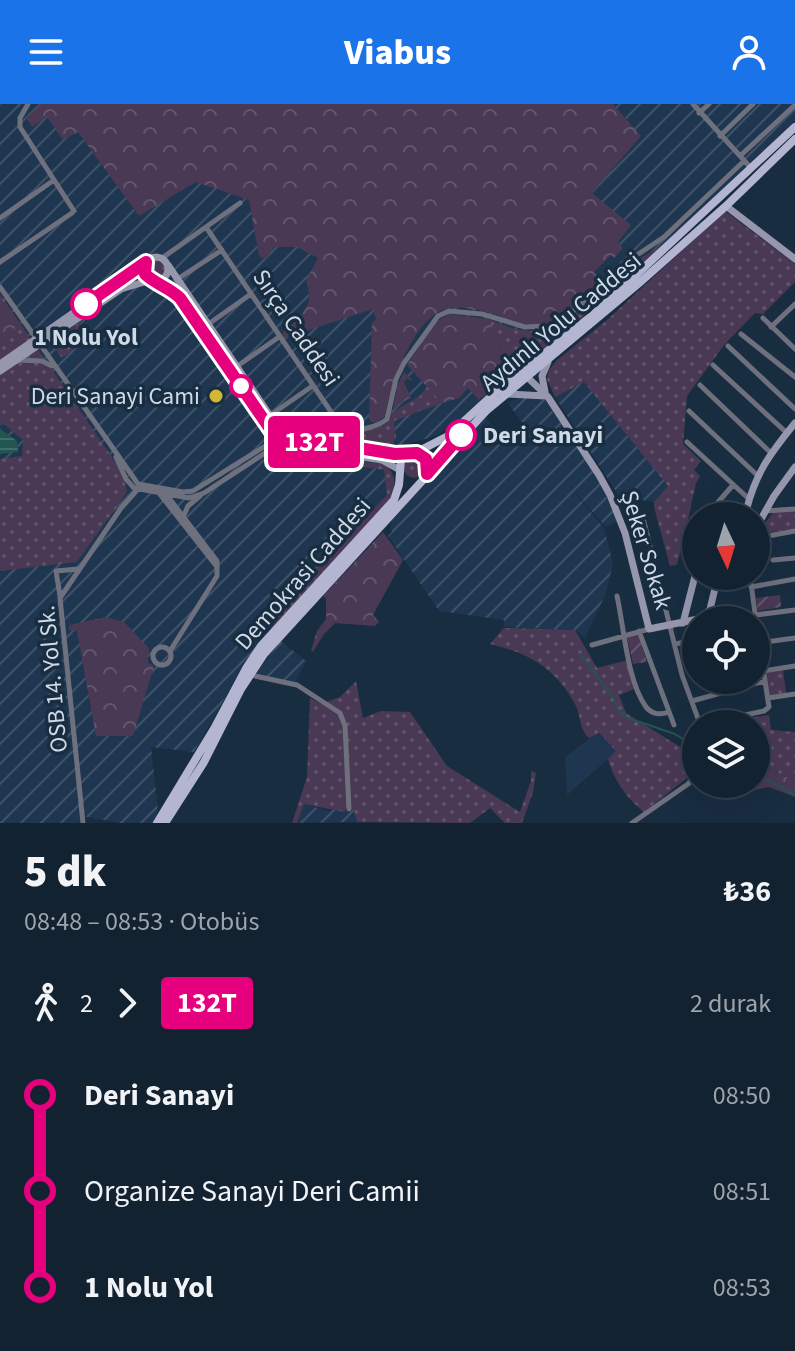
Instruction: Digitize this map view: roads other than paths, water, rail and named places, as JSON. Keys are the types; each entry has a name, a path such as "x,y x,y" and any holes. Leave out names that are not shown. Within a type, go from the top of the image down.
{"main road":[{"name":"Aydınlı Yolu Caddesi","path":"424,478 466,430 505,394 531,378 722,203 745,162 795,127"},
{"name":"Aydınlı Yolu Caddesi","path":"414,453 448,436 795,139"},
{"path":"722,203 795,259"},
{"path":"0,371 151,257 162,258 269,416 280,439"},
{"path":"146,262 144,270 152,280 167,286 180,298 280,439 390,462 406,481 424,478 426,459 414,453 326,448"},
{"path":"0,364 121,289 152,280 160,281 166,276 168,265"},
{"path":"548,397 542,376 552,357"},
{"path":"518,375 531,378 536,389 530,393"},
{"name":"Şeker Sokak","path":"531,378 548,397 610,495 625,533 649,629"},
{"path":"505,394 530,393 548,397"},
{"path":"748,502 757,475 795,423"},
{"path":"399,471 401,460 414,453"},
{"path":"770,503 792,469"},
{"name":"Demokrasi Caddesi","path":"157,823 247,667 271,634 394,500 399,471"},
{"name":"Demokrasi Caddesi","path":"165,823 251,671 296,616 424,478"},
{"path":"649,629 682,623"},
{"path":"181,782 192,780"}],"street":[{"path":"0,262 73,212 20,127 20,118 28,104"},
{"path":"693,104 745,162 795,105"},
{"path":"699,113 709,104"},
{"path":"720,136 753,104"},
{"name":"Sırça Caddesi","path":"206,227 312,386 346,434 350,435 361,427 377,426 387,419 396,379 438,316 449,311 482,314 525,327 558,322 634,257 664,237 745,162"},
{"path":"0,218 54,180"},
{"path":"162,258 240,203"},
{"path":"176,280 222,250"},
{"path":"0,287 136,486 189,498 204,493"},
{"path":"207,325 251,294"},
{"path":"771,327 795,304"},
{"path":"763,318 795,349"},
{"path":"741,334 795,377"},
{"path":"789,343 795,336"},
{"path":"236,367 279,337"},
{"path":"728,346 795,409"},
{"path":"14,361 42,361 60,373"},
{"path":"713,365 787,433"},
{"path":"700,385 771,453"},
{"path":"269,416 312,386"},
{"path":"689,411 757,475"},
{"path":"162,492 199,489 280,439"},
{"path":"184,516 188,506 204,493 280,439"},
{"path":"687,442 749,499"},
{"path":"792,469 795,480"},
{"path":"718,502 733,485"},
{"name":"OSB 14. Yol Sk.","path":"82,819 60,598 136,486"},
{"path":"162,492 184,516 217,561 218,567 217,576 170,651"},
{"path":"162,492 218,567"},
{"path":"770,511 795,509"},
{"path":"642,514 682,675 695,710"},
{"path":"770,536 795,531"},
{"path":"773,560 795,558"},
{"path":"60,598 56,571 79,569"},
{"path":"770,584 795,579"},
{"path":"617,596 633,674 646,707 660,715 669,712"},
{"path":"770,618 795,610"},
{"path":"592,645 649,629"},
{"path":"639,631 674,725"},
{"path":"770,641 795,638"},
{"path":"675,644 682,643"},
{"path":"770,670 795,666"},
{"path":"251,671 255,676 297,685 340,713 345,726 349,809"},
{"path":"692,701 718,694"},
{"path":"764,710 768,709 767,694"},
{"path":"768,698 795,694"},
{"path":"632,823 682,788"}],"waterway":[{"path":"580,654 613,697 618,710 628,718 682,739"},
{"path":"770,782 795,795"}],"place":[{"name":"1 Nolu Yol","path":"86,304"},
{"name":"Deri Sanayi Cami","path":"216,396"},
{"name":"Deri Sanayi","path":"461,435"}]}
